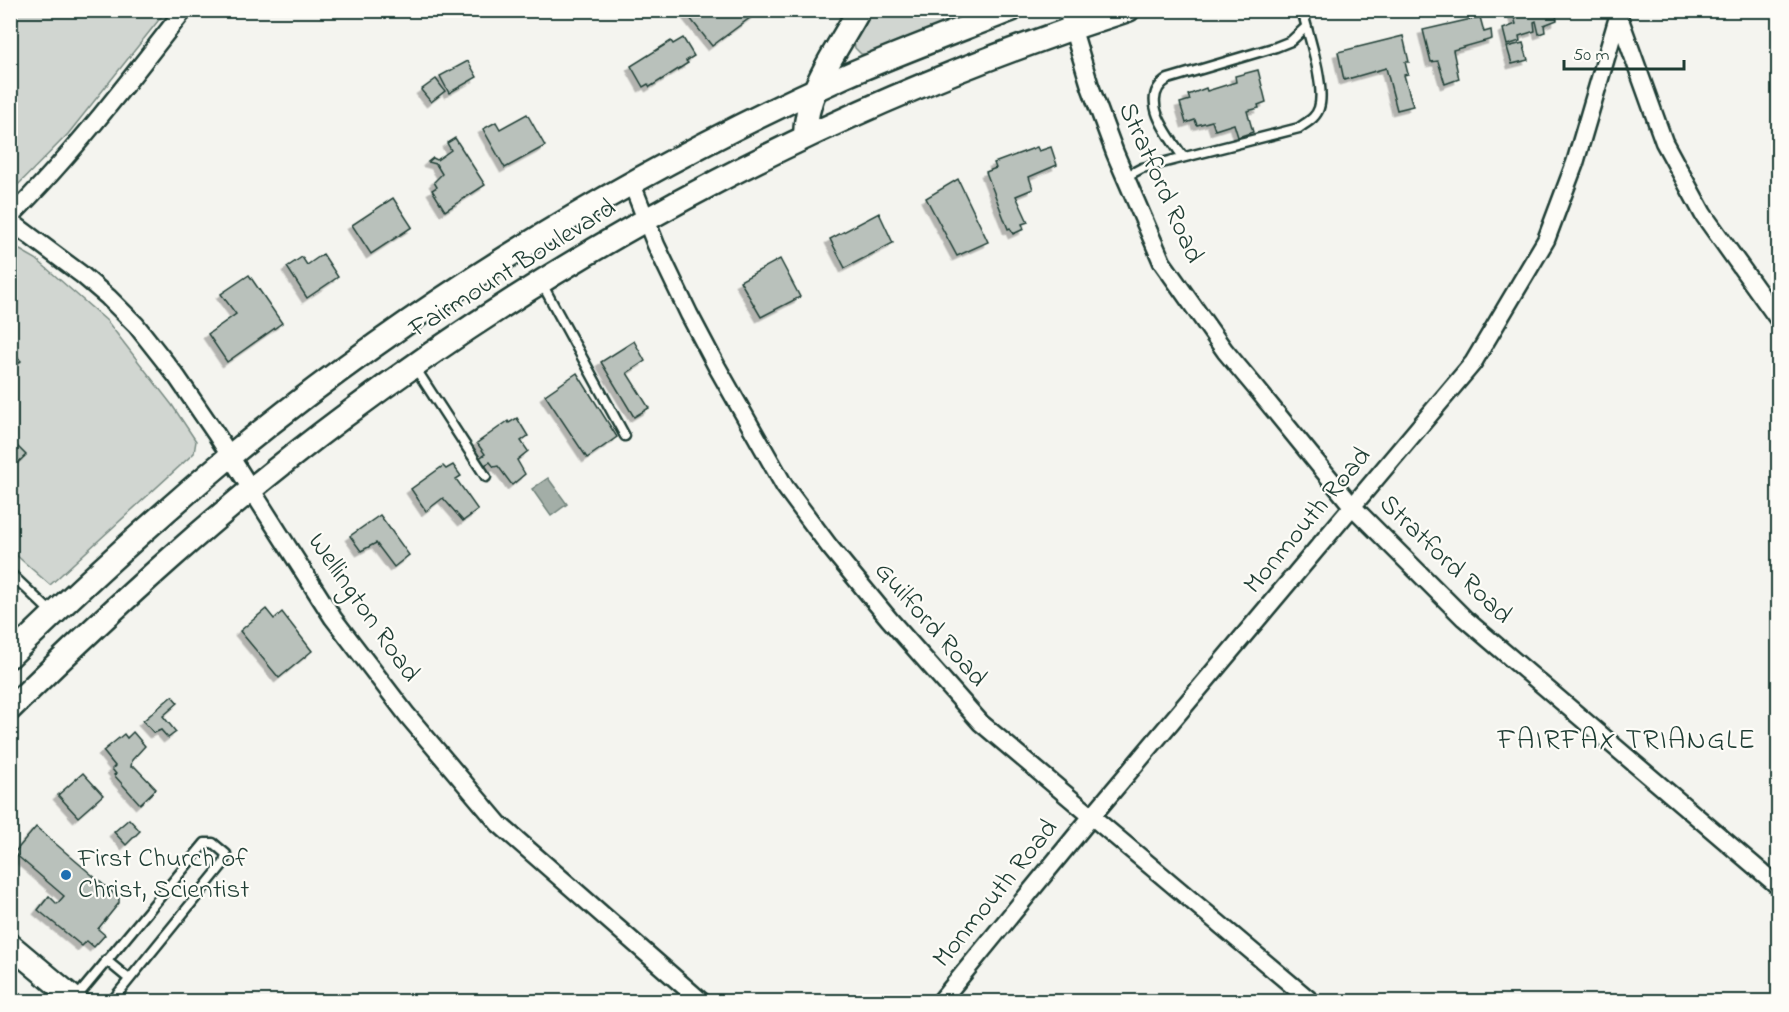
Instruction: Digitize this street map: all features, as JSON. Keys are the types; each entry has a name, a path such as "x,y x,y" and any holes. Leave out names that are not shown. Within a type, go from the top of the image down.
{"main road":[{"path":"805,137 807,109 814,92 859,10"},
{"name":"Fairmount Boulevard","path":"10,656 150,526 231,456 337,374 425,311 536,239 633,184 783,105 906,51 1011,10"},
{"name":"Fairmount Boulevard","path":"10,709 116,608 252,489 341,418 414,365 541,281 646,219 805,137 1070,19 1128,10"},
{"path":"14,955 77,1000"}],"street":[{"path":"10,219 87,134 184,10"},
{"path":"1618,14 1670,152 1703,214 1779,319"},
{"name":"Monmouth Road","path":"940,1002 1092,816 1473,363 1546,240 1575,164 1618,14"},
{"name":"Stratford Road","path":"1070,19 1097,106 1162,262 1225,351 1353,507 1464,618 1779,886"},
{"name":"Guilford Road","path":"633,184 669,274 717,367 785,487 889,619 981,723 1312,1002"},
{"name":"Wellington Road","path":"10,219 81,274 108,297 136,326 177,377 231,456 333,618 407,715 499,824 702,1002"}],"lane":[{"path":"1125,177 1142,168 1299,128 1314,117 1320,107 1319,82 1302,10"},
{"path":"1183,157 1160,122 1155,105 1155,92 1161,83 1276,47 1291,41 1306,27"},
{"path":"541,281 624,436"},
{"path":"414,365 486,477"},
{"path":"10,573 54,614"},
{"path":"77,1000 106,960 205,843 213,843 226,854 224,863 111,1002"},
{"path":"106,960 129,979"}],"shaded area":[{"path":"11,10 166,11 68,134 11,192"},
{"path":"871,11 982,11 869,54 861,54 855,48 854,41"},
{"path":"20,250 36,259 107,321 172,405 196,441 194,453 50,585 16,555 11,555 10,251"},
{"path":"548,478 567,504 551,516 532,489"}],"building":[{"path":"686,10 755,10 755,14 712,46"},
{"path":"1512,10 1555,10 1557,20 1544,25 1545,32 1539,34 1536,21 1534,22 1535,31 1519,36 1520,41 1507,45 1503,29 1516,24"},
{"path":"1480,17 1484,32 1491,30 1492,39 1453,50 1459,79 1445,84 1438,61 1431,62 1423,30"},
{"path":"1403,36 1409,62 1405,62 1408,74 1404,75 1413,106 1397,110 1386,68 1344,80 1338,52"},
{"path":"683,38 694,56 686,61 688,63 650,87 648,84 643,87 631,66 671,41 673,44"},
{"path":"1523,43 1528,60 1512,64 1507,47"},
{"path":"468,61 477,77 449,93 440,76"},
{"path":"1258,70 1266,102 1258,105 1259,108 1247,111 1253,132 1238,137 1234,124 1215,130 1212,121 1197,125 1195,120 1186,123 1180,103 1190,100 1188,95 1206,88 1207,91 1236,82 1235,76"},
{"path":"436,79 445,91 431,102 421,90"},
{"path":"527,114 545,146 505,168 483,129 496,122 500,129"},
{"path":"455,138 485,185 445,211 432,190 437,187 434,182 442,174 436,164 428,162 433,158 437,160 451,150 447,143"},
{"path":"1037,147 1039,151 1051,147 1057,165 1029,177 1033,189 1016,196 1028,222 1022,224 1024,229 1013,234 1010,228 1008,229 986,172 996,168 994,163"},
{"path":"958,179 988,242 957,256 926,198"},
{"path":"393,198 412,227 371,254 352,225"},
{"path":"879,213 893,243 845,268 830,239"},
{"path":"323,254 338,277 307,298 287,267 302,257 307,265"},
{"path":"780,259 800,297 761,317 740,281"},
{"path":"249,275 282,323 227,362 208,334 236,314 221,294"},
{"path":"634,341 645,361 627,373 649,408 634,417 601,362"},
{"path":"10,350 21,361 10,372"},
{"path":"577,373 617,437 587,458 545,395"},
{"path":"517,418 528,436 521,441 528,451 517,460 525,474 512,485 498,466 494,467 490,462 483,466 478,459 485,454 477,443 508,421 509,423"},
{"path":"10,439 26,455 10,470"},
{"path":"453,465 461,476 456,479 478,510 463,521 443,498 426,511 411,489 443,466 446,469"},
{"path":"380,515 409,555 394,567 376,543 361,551 350,536"},
{"path":"266,609 274,619 282,612 312,651 279,678 240,631"},
{"path":"172,696 178,703 163,716 176,732 168,738 161,730 154,733 143,721"},
{"path":"133,732 145,746 132,760 131,767 135,767 156,789 140,804 114,775 116,774 112,769 115,766 103,751 124,734 127,738"},
{"path":"83,773 103,795 78,817 58,795"},
{"path":"129,819 140,831 126,845 114,832"},
{"name":"First Church of Christ, Scientist","path":"36,827 119,898 119,903 98,929 105,935 94,947 87,941 82,946 38,910 49,896 57,904 64,896 14,853"}],"place":[{"name":"First Church of Christ, Scientist","path":"66,875"}],"district":[{"name":"FAIRFAX TRIANGLE","path":"1627,741"}]}
